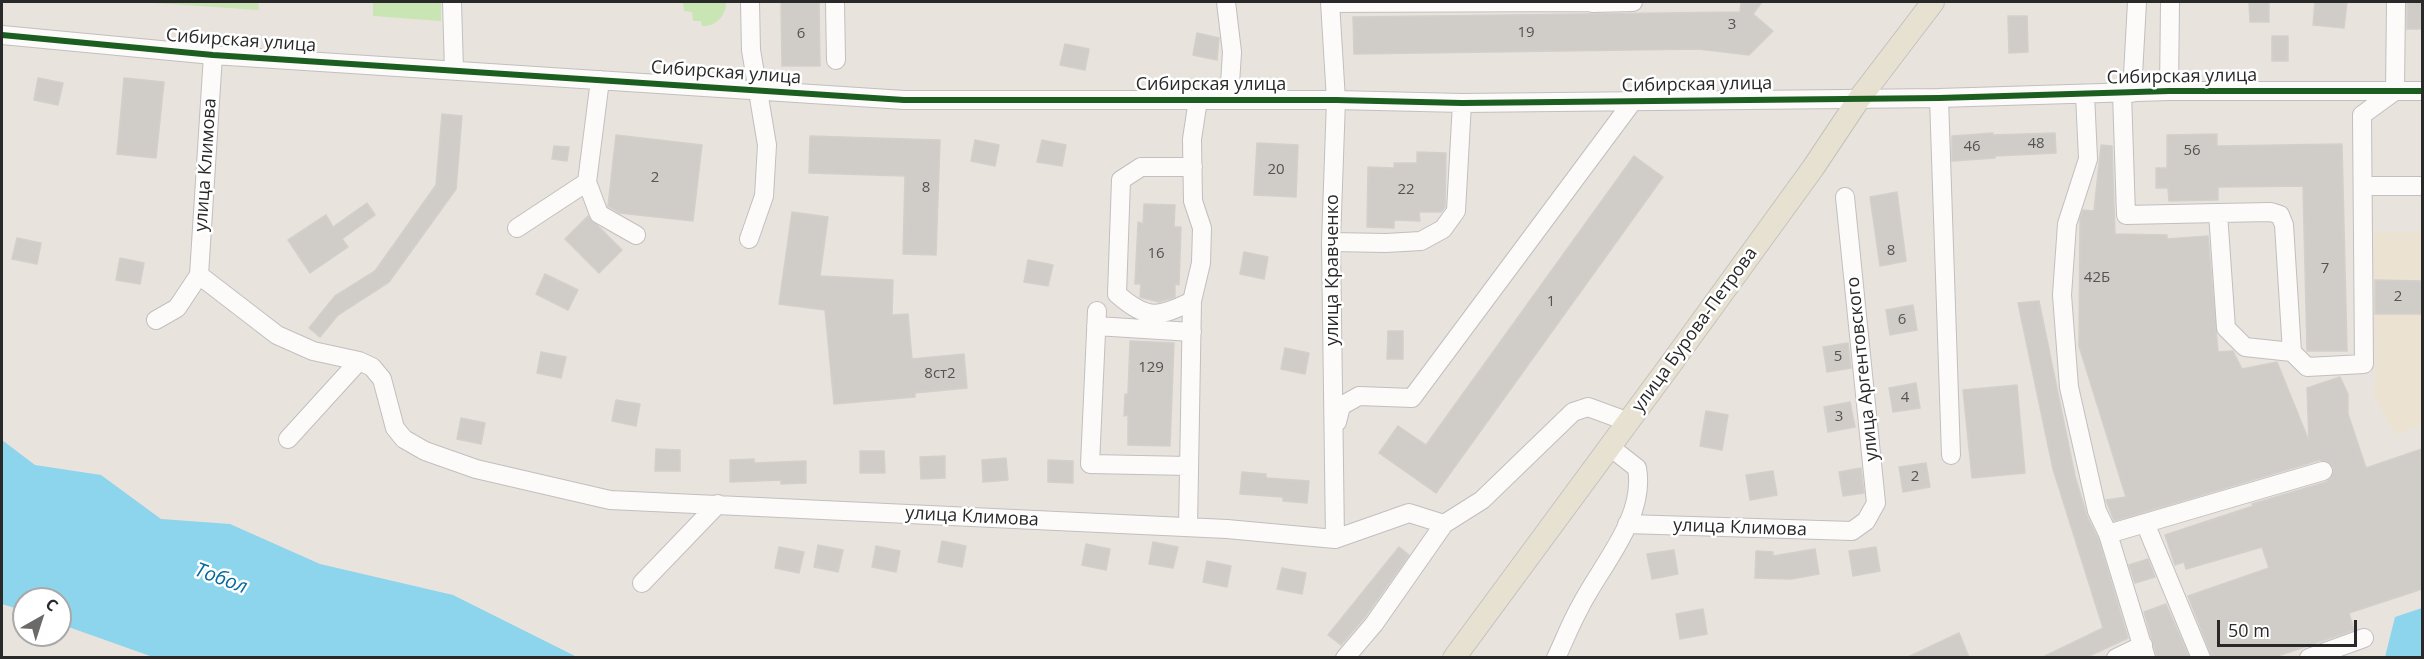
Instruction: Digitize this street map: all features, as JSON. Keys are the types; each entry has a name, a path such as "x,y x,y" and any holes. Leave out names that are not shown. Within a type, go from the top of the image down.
{"main road":[{"name":"улица Бурова-Петрова","path":"1454,657 1629,422 1813,168 1859,99 1933,2"}],"street":[{"path":"452,2 454,70"},
{"path":"749,239 764,196 767,144 751,50 750,2"},
{"path":"835,2 836,60"},
{"path":"1226,2 1232,52 1229,100"},
{"path":"1330,2 1633,2"},
{"name":"улица Кравченко","path":"1330,2 1336,100 1331,242 1335,539"},
{"path":"2137,2 2127,93 2126,215 2271,212 2280,215 2284,225 2292,352"},
{"path":"2169,91 2170,2"},
{"path":"2218,213 2226,328 2246,347 2292,352 2307,367 2364,364 2362,115 2396,91 2396,2"},
{"name":"Сибирская улица","path":"2,35 213,55 916,100 1336,100 1462,103 1939,98 2169,91 2422,91"},
{"name":"улица Климова","path":"199,275 213,55"},
{"path":"600,80 587,182 599,214 636,235"},
{"path":"2085,94 2088,159 2067,224 2062,295 2069,387 2097,512 2108,534 2144,651 2116,657"},
{"path":"1939,98 1951,455"},
{"path":"1188,527 1192,301 1201,263 1202,228 1193,201 1192,139 1198,100"},
{"path":"1334,432 1341,406 1359,396 1412,398 1633,101"},
{"path":"1331,242 1421,241 1443,229 1456,211 1462,103"},
{"path":"1192,301 1166,314 1135,310 1117,294 1121,180 1141,167 1193,167"},
{"path":"517,228 587,182"},
{"path":"2362,186 2422,186"},
{"name":"улица Аргентовского","path":"1845,197 1876,503 1866,521 1852,531"},
{"path":"156,320 177,308 199,275 277,335 313,351 359,361"},
{"path":"1189,466 1090,464 1097,318 1192,332"},
{"path":"288,439 359,361"},
{"name":"улица Климова","path":"359,361 372,367 382,379 395,429 404,439 425,452 476,469 610,500 1188,527 1335,539"},
{"path":"1345,657 1374,624 1444,524 1482,500 1572,412 1588,407 1629,422"},
{"path":"1556,657 1580,606 1628,524 1637,494 1637,468 1610,447"},
{"path":"2108,534 2323,471"},
{"path":"642,583 718,504"},
{"path":"1335,539 1409,513 1444,524"},
{"path":"2145,523 2201,657"},
{"name":"улица Климова","path":"1628,524 1852,531"},
{"path":"2309,657 2364,638"}],"shaded area":[{"path":"2374,232 2422,232 2422,424 2396,435 2375,398"}],"green space":[{"path":"139,2 258,2 259,10"},
{"path":"373,2 441,2 441,21 373,16"},
{"path":"683,2 726,3 726,8 715,23 702,26 701,21 693,21 692,12 684,11"}],"water":[{"name":"Тобол","path":"2,440 35,465 101,475 161,519 230,524 320,564 453,595 577,657 153,657 72,628 72,587 12,587 12,607 2,604"},
{"path":"2422,608 2422,657 2385,657 2395,617"}],"building":[{"path":"781,2 819,2 820,66 782,66"},
{"path":"1741,2 1762,2 1753,14 1773,31 1749,55 1698,49 1354,54 1353,17 1740,12"},
{"path":"2249,2 2269,2 2269,22 2250,22"},
{"path":"2315,2 2347,2 2344,28 2313,25"},
{"path":"2407,2 2422,2 2422,29 2407,29"},
{"path":"2008,16 2027,16 2028,52 2009,53"},
{"path":"1197,33 1219,38 1217,60 1193,55"},
{"path":"2272,36 2288,36 2288,61 2272,61"},
{"path":"1065,44 1089,49 1085,70 1060,65"},
{"path":"38,78 63,83 58,105 34,100"},
{"path":"124,78 164,82 156,158 117,154"},
{"path":"442,114 462,116 456,189 389,282 338,315 320,337 309,328 335,296 375,271 436,185"},
{"path":"1993,133 1993,135 2055,133 2056,153 1952,161 1952,136"},
{"path":"2217,134 2217,146 2342,144 2347,351 2307,351 2303,186 2218,187 2218,200 2169,201 2168,188 2156,188 2156,168 2167,168 2167,135"},
{"path":"616,135 702,145 693,221 620,213 608,206"},
{"path":"810,136 940,140 936,255 903,254 905,176 809,173"},
{"path":"975,140 999,145 995,166 971,161"},
{"path":"1042,140 1066,145 1062,166 1037,162"},
{"path":"1257,143 1298,145 1296,197 1254,195"},
{"path":"2101,145 2112,146 2115,234 2167,235 2167,239 2208,236 2218,352 2233,351 2242,369 2277,362 2309,441 2307,388 2340,377 2348,394 2348,414 2366,468 2422,449 2422,589 2349,613 2354,630 2275,657 2212,657 2188,596 2269,568 2262,547 2186,569 2184,562 2175,565 2165,535 2253,506 2252,504 2326,482 2331,478 2334,468 2330,463 2320,460 2114,521 2106,500 2126,497 2079,346 2080,219 2083,210 2094,211"},
{"path":"554,146 569,147 567,161 552,159"},
{"path":"1417,152 1446,153 1445,207 1441,212 1419,212 1420,221 1394,220 1394,228 1367,227 1368,167 1394,168 1394,163 1417,163"},
{"path":"1634,156 1663,177 1436,493 1379,453 1398,426 1426,445"},
{"path":"1897,192 1906,261 1880,266 1870,197"},
{"path":"367,203 375,215 342,239 348,247 310,273 288,240 326,215 333,227"},
{"path":"1144,204 1175,205 1174,227 1181,227 1179,285 1175,284 1175,297 1159,302 1140,297 1141,284 1135,284 1138,222 1143,224"},
{"path":"792,212 828,217 820,276 893,280 892,315 908,314 912,359 964,354 967,388 915,393 915,397 834,404 825,310 779,304"},
{"path":"588,216 622,250 599,273 565,239"},
{"path":"17,238 41,243 37,264 12,259"},
{"path":"1244,252 1268,257 1264,279 1240,274"},
{"path":"120,258 144,263 140,284 116,280"},
{"path":"1028,260 1053,265 1048,286 1024,282"},
{"path":"545,274 578,290 568,310 536,294"},
{"path":"2375,280 2422,281 2422,314 2375,314"},
{"path":"2039,301 2075,476 2087,516 2098,538 2128,638 2087,657 2043,657 2103,628 2053,469 2018,303"},
{"path":"1913,305 1917,330 1890,335 1886,310"},
{"path":"1388,331 1403,331 1403,359 1387,359"},
{"path":"1130,341 1174,343 1170,446 1128,445 1128,415 1124,416 1125,394 1128,394"},
{"path":"1848,343 1851,368 1827,372 1823,347"},
{"path":"1285,348 1309,353 1305,374 1281,369"},
{"path":"541,352 566,357 561,378 537,373"},
{"path":"1916,383 1920,408 1893,412 1889,388"},
{"path":"2017,385 2025,473 1972,478 1963,390"},
{"path":"616,400 640,404 636,426 612,421"},
{"path":"1850,402 1855,427 1828,432 1824,407"},
{"path":"1706,411 1728,415 1722,450 1700,446"},
{"path":"461,418 485,423 481,444 457,439"},
{"path":"656,449 680,450 680,471 655,471"},
{"path":"860,451 884,451 885,473 860,473"},
{"path":"945,456 945,478 921,479 920,457"},
{"path":"1006,458 1008,480 983,482 982,460"},
{"path":"754,459 754,463 806,461 806,483 781,484 781,480 730,482 730,460"},
{"path":"1048,460 1073,461 1073,483 1048,482"},
{"path":"1926,463 1930,487 1903,492 1899,467"},
{"path":"1861,468 1864,493 1843,496 1839,472"},
{"path":"1773,471 1777,495 1750,500 1746,475"},
{"path":"1242,472 1266,474 1266,478 1309,481 1307,503 1283,501 1283,497 1240,494"},
{"path":"942,541 966,546 962,567 938,562"},
{"path":"1153,542 1178,547 1173,568 1149,564"},
{"path":"1086,544 1110,549 1106,570 1082,565"},
{"path":"818,545 843,550 838,572 814,567"},
{"path":"876,546 900,551 896,572 872,567"},
{"path":"779,547 804,552 799,573 775,568"},
{"path":"1399,547 1409,555 1365,617 1341,645 1328,635"},
{"path":"1876,547 1880,571 1853,576 1849,551"},
{"path":"1815,549 1819,574 1791,579 1755,578 1756,551 1773,552 1773,556"},
{"path":"1674,550 1678,574 1652,579 1647,554"},
{"path":"2148,559 2155,577 2135,583 2129,565"},
{"path":"1207,561 1231,566 1227,587 1203,582"},
{"path":"1282,568 1306,573 1302,594 1277,589"},
{"path":"2166,604 2189,657 2157,657 2144,612"},
{"path":"1703,609 1707,634 1680,639 1676,614"},
{"path":"1959,633 1969,657 1908,657"}],"cycle path":[{"path":"2,35 213,55 904,100 1336,100 1462,103 1939,98 2169,91 2422,91"}]}
